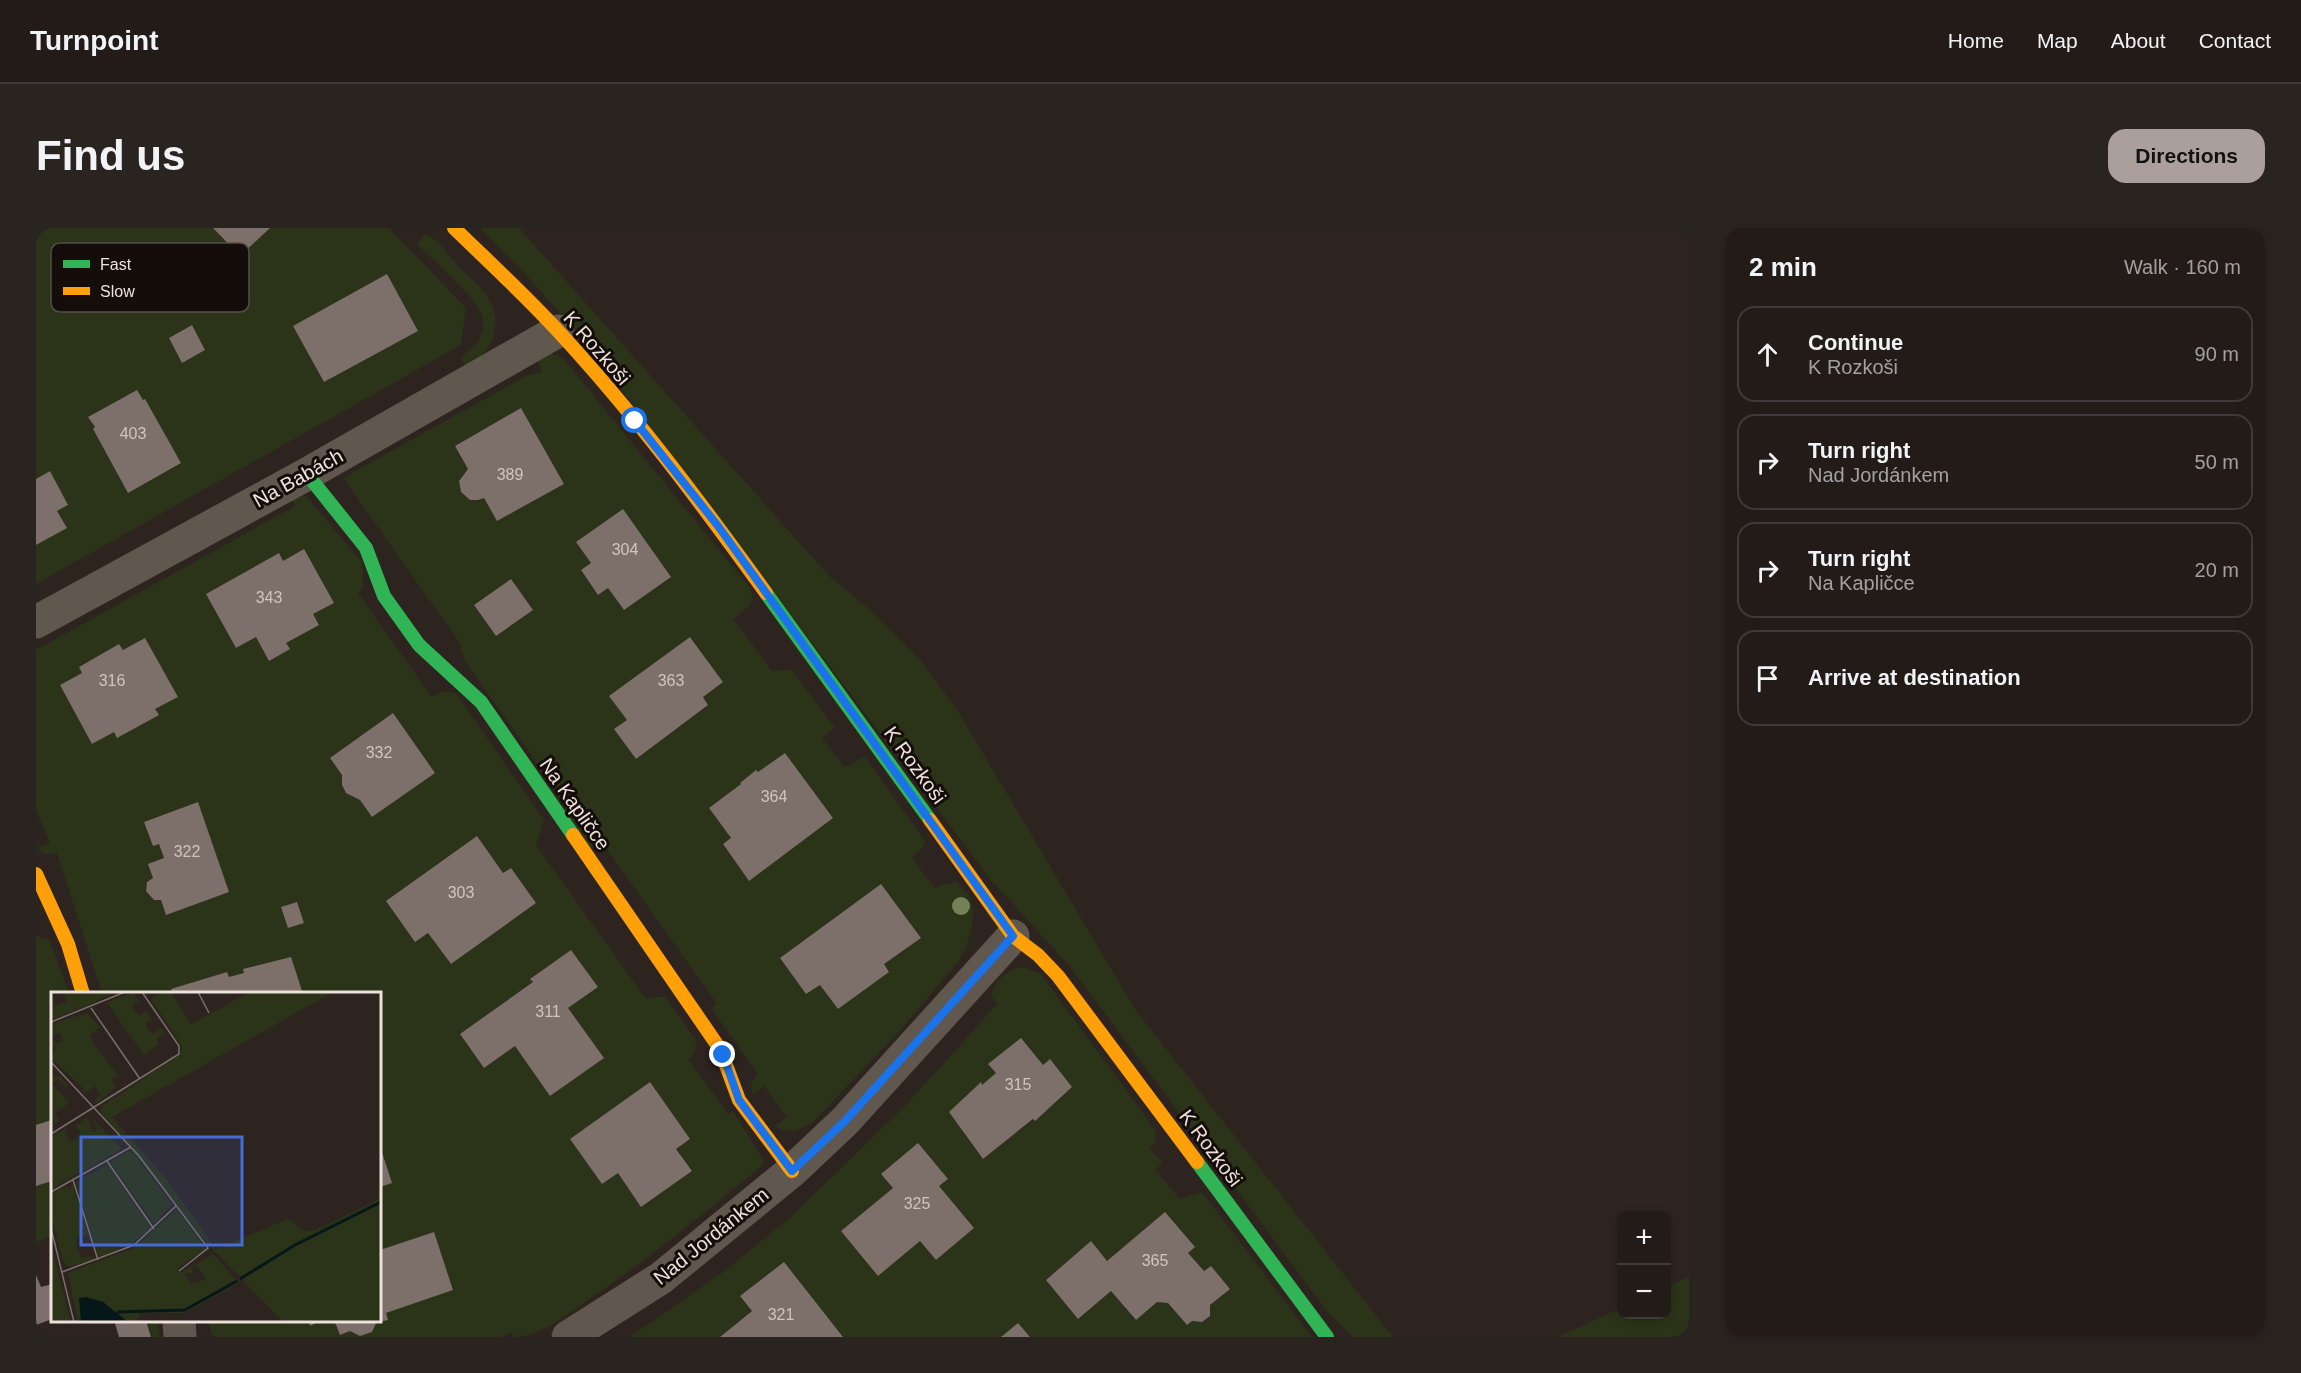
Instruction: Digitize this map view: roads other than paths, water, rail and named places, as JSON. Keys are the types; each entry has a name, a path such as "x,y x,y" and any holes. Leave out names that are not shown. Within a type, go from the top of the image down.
{"street":[{"name":"K Rozkoši","path":"454,228 558,331 635,421 718,526 1013,936 1038,955 1058,975 1327,1337"},
{"name":"Na Babách","path":"36,622 307,474 558,331"},
{"name":"Na Kapličce","path":"307,474 366,548 384,596 419,645 481,702 720,1048 739,1100 792,1171"},
{"path":"36,874 68,944 83,992"},
{"name":"Nad Jordánkem","path":"568,1337 661,1278 792,1171 845,1121 1013,936"},
{"path":"179,1322 180,1337"}]}
